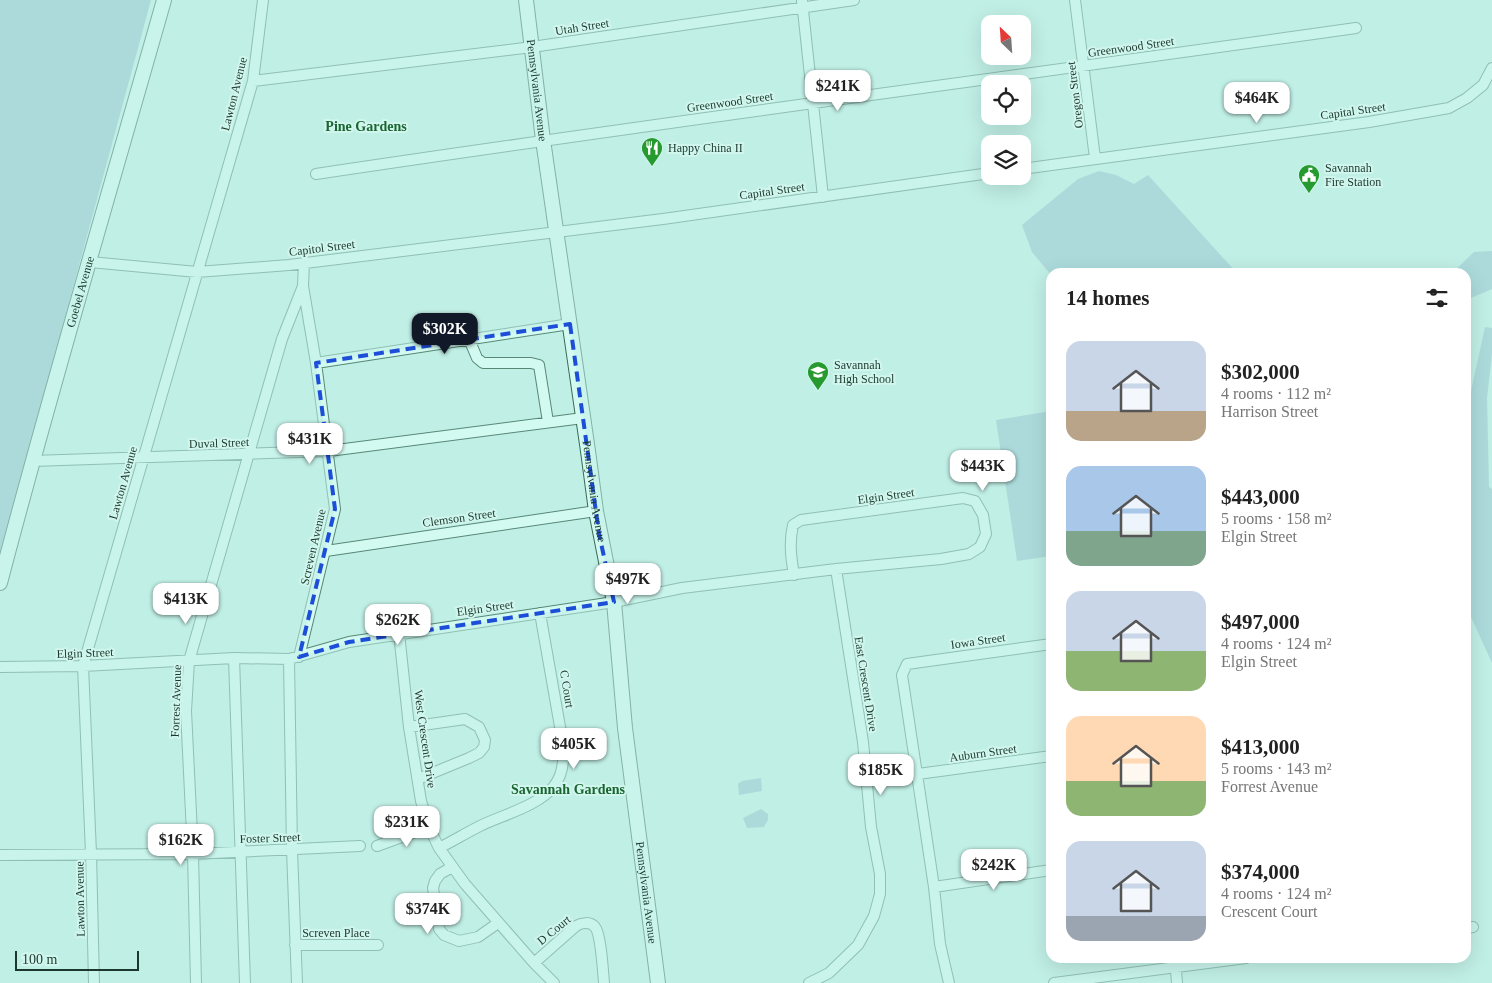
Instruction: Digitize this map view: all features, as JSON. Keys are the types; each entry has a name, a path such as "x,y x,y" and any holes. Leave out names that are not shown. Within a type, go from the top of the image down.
{"main road":[{"name":"Goebel Avenue","path":"0,583 32,460 164,0"},
{"name":"Pennsylvania Avenue","path":"526,0 543,140 596,511 614,602 625,728 658,983"}],"street":[{"name":"Lawton Avenue","path":"94,983 91,853 83,666 253,81 263,0"},
{"name":"Utah Street","path":"253,81 532,47 803,3 854,0"},
{"name":"Oregon Street","path":"1075,0 1095,158"},
{"path":"803,3 822,197"},
{"name":"Greenwood Street","path":"316,174 543,140 1084,67 1356,28"},
{"name":"Capital Street","path":"1031,168 1370,122 1449,108 1467,98 1483,85 1492,68"},
{"name":"Capital Street","path":"556,233 981,175"},
{"name":"Capitol Street","path":"90,262 197,272 304,263 556,233"},
{"name":"Screven Avenue","path":"296,983 292,850 294,658 326,551 335,509 329,451 303,286 304,263"},
{"name":"Forrest Avenue","path":"196,983 193,854 186,712 189,660 282,339 303,286"},
{"path":"316,363 570,324"},
{"path":"469,339 477,358 483,363 531,363 539,366 548,422"},
{"name":"Duval Street","path":"32,460 249,455 329,451 583,418"},
{"name":"Elgin Street","path":"0,667 83,666 234,658 294,658 349,642 399,633 614,602 707,585 794,576 836,569 909,563 969,554 980,547 986,534 983,515 975,502 964,498 801,520 793,525 791,536 794,576"},
{"name":"Clemson Street","path":"326,551 596,511"},
{"name":"East Crescent Drive","path":"809,983 829,972 858,945 874,916 880,894 880,874 871,827 863,742 836,569"},
{"name":"C Court","path":"439,848 480,826 533,803 548,794 560,775 564,758 562,738 540,613"},
{"name":"West Crescent Drive","path":"399,633 421,801 429,827 439,848 452,867 498,923 554,983"},
{"name":"Iowa Street","path":"918,774 902,675 907,664 1046,645"},
{"path":"234,658 245,983"},
{"path":"410,727 465,719 479,727 486,740 484,748 478,753 418,779"},
{"name":"Auburn Street","path":"918,774 1046,757"},
{"path":"918,774 940,944 948,983"},
{"path":"377,846 429,827"},
{"name":"Foster Street","path":"0,855 91,853 193,854 360,846"},
{"path":"452,867 440,874 433,888 439,928 444,935 460,941 478,937 498,923"},
{"path":"934,887 1046,871"},
{"name":"D Court","path":"534,963 576,926 582,923 590,924 595,926 598,935 604,983"},
{"name":"Screven Place","path":"295,945 378,945"},
{"path":"1054,983 1170,963"},
{"path":"1176,963 1177,983"}],"highlighted area":[{"path":"570,324 599,534 614,602 349,642 299,657 335,509 316,363"}],"shaded area":[{"path":"0,0 151,0 0,557"},
{"path":"1099,171 1116,175 1134,184 1148,175 1232,268 1046,269 1032,252 1022,225 1078,179"},
{"path":"1492,251 1492,289 1471,298 1471,268 1457,268 1474,252"},
{"path":"1485,327 1492,328 1492,354 1487,398 1489,487 1492,489 1492,663 1471,617 1471,391"},
{"path":"1046,412 1046,557 1017,561 996,420"},
{"path":"761,778 762,791 739,795 738,784 742,781"},
{"path":"761,809 768,814 768,820 764,827 747,828 743,818"}],"place":[{"name":"Happy China II","path":"652,167"},
{"name":"Savannah Fire Station","path":"1309,194"},
{"name":"Savannah High School","path":"818,391"}],"district":[{"name":"Pine Gardens","path":"366,126"},
{"name":"Savannah Gardens","path":"568,789"}]}
